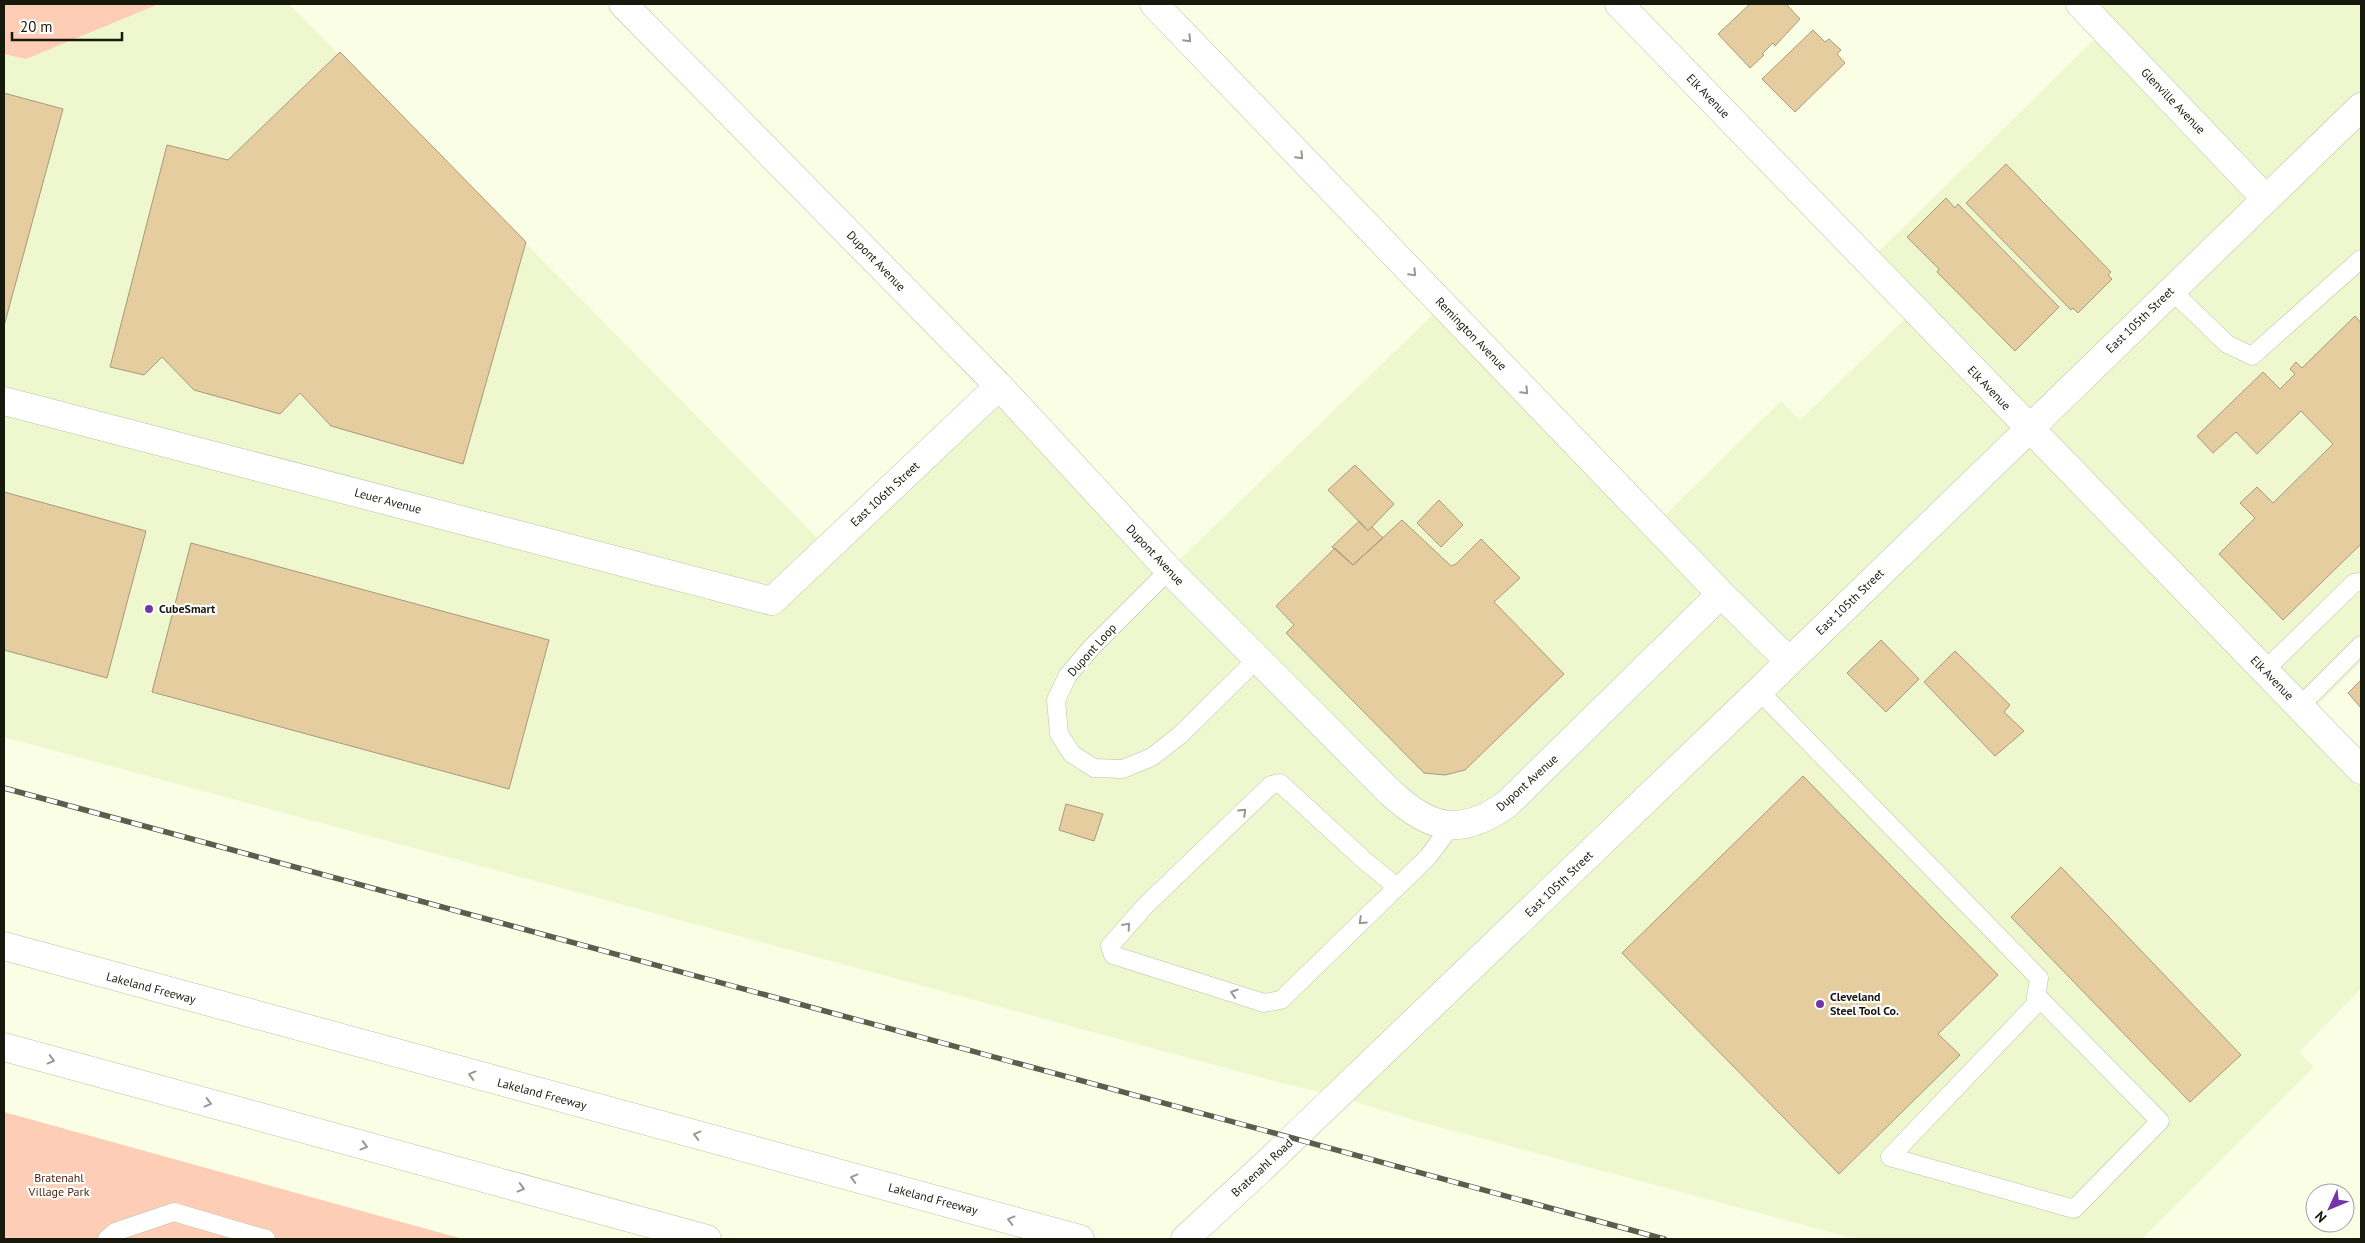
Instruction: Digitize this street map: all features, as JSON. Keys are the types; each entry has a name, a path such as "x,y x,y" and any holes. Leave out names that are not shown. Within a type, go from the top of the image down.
{"main road":[{"name":"Dupont Avenue","path":"623,4 999,386 1169,570 1406,807 1439,824 1451,826 1480,820 1494,813 1514,798 1721,594"},
{"name":"Remington Avenue","path":"1154,4 1721,594 1790,661"},
{"name":"Elk Avenue","path":"1619,4 2361,770"},
{"name":"Glenville Avenue","path":"2080,4 2266,199"},
{"name":"East 105th Street","path":"1337,1096 1759,692 2361,107"},
{"name":"East 106th Street","path":"772,602 999,386"},
{"name":"Leuer Avenue","path":"4,402 772,602"},
{"name":"Lakeland Freeway","path":"4,946 1069,1236"},
{"path":"4,1047 707,1239"},
{"name":"Bratenahl Road","path":"1185,1239 1337,1096"}],"lane":[{"path":"2171,290 2227,344 2252,356 2361,259"},
{"name":"Dupont Loop","path":"1169,570 1091,648 1068,675 1056,700 1059,734 1072,754 1094,768 1123,769 1152,757 1180,735 1257,659"},
{"path":"2265,670 2354,583 2361,582"},
{"path":"2300,706 2361,645"},
{"path":"1759,692 2039,978 2036,995 2035,1005 1890,1157 2074,1209 2160,1121 2036,995"},
{"path":"1397,887 1365,861 1280,783 1270,786 1152,899 1110,946 1113,955 1264,1003 1281,1000 1428,857 1451,826"},
{"path":"107,1239 115,1232 174,1212 266,1239"}],"shaded area":[{"path":"159,4 289,4 827,548 999,386 1169,570 1443,305 1655,525 1781,401 1800,420 1914,310 1868,262 2104,30 2080,4 2361,4 2361,662 2308,715 2361,770 2361,989 2299,1052 2314,1067 2142,1239 1856,1239 1413,1120 1337,1096 1274,1081 4,737 4,54 26,59"}],"green space":[{"path":"4,4 159,4 26,59 4,54"},
{"name":"Bratenahl Village Park","path":"4,1112 463,1239 4,1239"}],"building":[{"path":"1750,4 1786,4 1800,19 1775,46 1773,43 1762,54 1764,55 1750,68 1718,34"},
{"path":"1813,30 1825,42 1829,39 1841,50 1837,54 1845,63 1795,112 1762,79"},
{"path":"340,52 526,242 463,464 331,426 300,393 280,414 194,390 162,357 144,375 110,367 167,145 228,160"},
{"path":"4,93 63,109 4,326"},
{"path":"2006,164 2111,272 2108,275 2112,279 2078,313 2073,308 2071,310 1966,203"},
{"path":"1946,198 1955,208 1958,204 2059,307 2015,351 1937,272 1939,269 1907,237"},
{"path":"2355,316 2361,323 2361,544 2283,620 2219,554 2255,518 2240,503 2257,487 2273,503 2333,444 2301,411 2257,454 2236,432 2213,453 2197,436 2263,372 2280,389 2295,374 2290,369 2296,362 2302,368"},
{"path":"1355,465 1394,504 1368,531 1328,490"},
{"path":"4,492 146,531 107,678 4,650"},
{"path":"1439,500 1463,525 1441,547 1417,523"},
{"path":"1402,520 1451,566 1456,564 1481,539 1520,578 1494,602 1564,674 1465,770 1445,775 1424,773 1286,633 1294,625 1276,606 1335,548 1353,565"},
{"path":"1359,521 1368,531 1372,527 1383,538 1353,565 1332,547"},
{"path":"191,543 549,640 509,789 152,692"},
{"path":"1881,640 1919,679 1886,712 1847,673"},
{"path":"1955,651 2010,705 2004,712 2024,731 1995,756 1924,682"},
{"path":"2361,680 2361,708 2348,693"},
{"name":"Cleveland Steel Tool Co.","path":"1803,776 1998,975 1938,1034 1960,1055 1839,1174 1622,953"},
{"path":"1066,804 1103,814 1094,841 1059,830"},
{"path":"2061,867 2241,1055 2190,1102 2011,917"}],"railway":[{"path":"4,788 1664,1239"}],"place":[{"name":"CubeSmart","path":"149,609"},
{"name":"Cleveland Steel Tool Co.","path":"1820,1004"}]}
